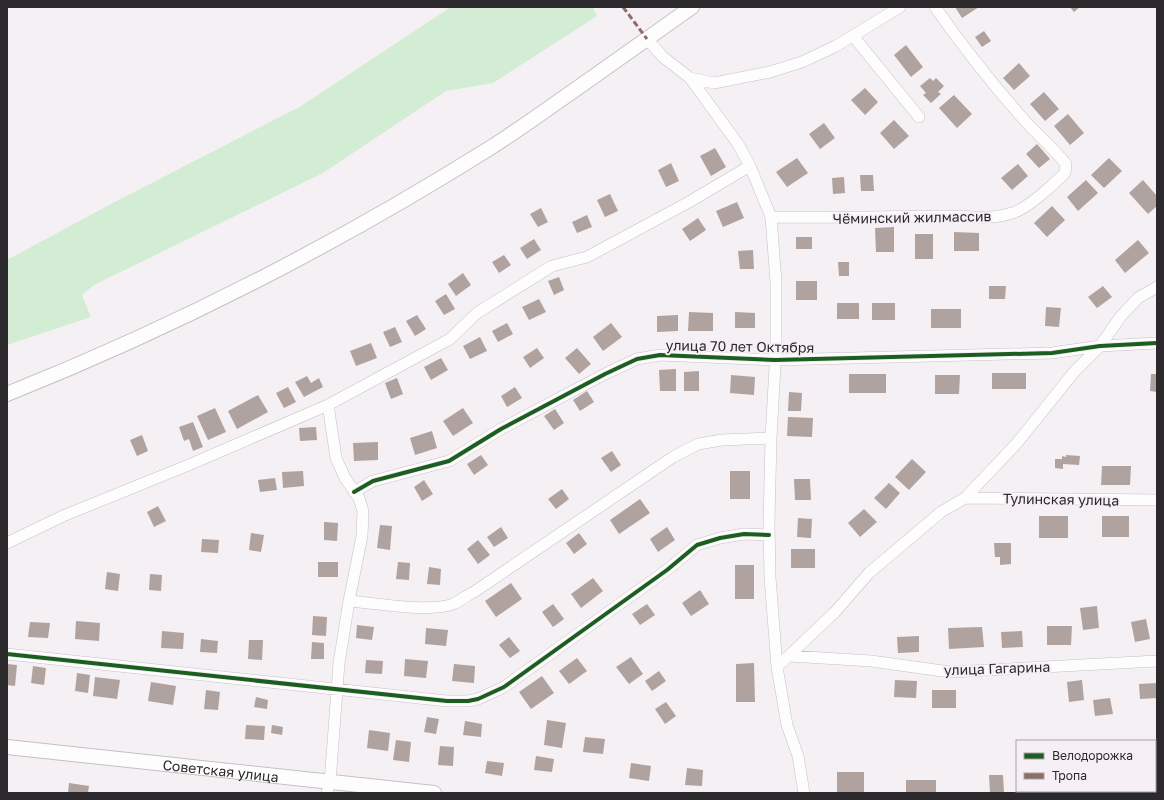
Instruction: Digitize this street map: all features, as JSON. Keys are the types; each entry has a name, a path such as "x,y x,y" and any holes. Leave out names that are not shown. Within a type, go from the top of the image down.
{"main road":[{"path":"7,394 132,341 297,260 426,187 493,146 692,7"},
{"name":"Советская улица","path":"7,748 328,787 434,793"}],"street":[{"path":"690,78 714,83 770,72 802,62 836,46 900,7"},
{"name":"Чёминский жилмассив","path":"771,218 942,216 988,218 1013,213 1028,204 1065,173 1066,164 989,79 935,7"},
{"path":"852,36 919,117"},
{"path":"647,39 663,57 690,78 738,144 750,166 771,218 776,282 769,536 770,577 777,667 787,725 798,756 804,793"},
{"path":"7,543 63,516 191,464 328,405 450,339 476,313 552,266 587,257 689,202 750,166"},
{"path":"777,667 835,612 868,573 941,512 965,498 1017,443 1074,372 1100,346 1121,316 1138,298 1157,287"},
{"name":"улица 70 лет Октября","path":"354,492 373,481 449,461 500,429 605,374 637,359 660,355 775,360 1052,353 1100,346 1157,343"},
{"path":"328,405 336,458 345,478 359,498 363,511 362,536 349,601 339,663 328,787"},
{"path":"349,601 417,608 438,607 452,604 474,592 673,457 698,444 722,440 771,438"},
{"name":"Тулинская улица","path":"965,498 1157,500"},
{"path":"7,654 337,690 447,701 468,701 478,699 504,686 534,666 667,570 697,545 720,538 744,534 769,536"},
{"name":"улица Гагарина","path":"790,656 871,661 950,672 1157,661"}],"green space":[{"path":"451,7 593,7 597,16 493,83 446,91 323,173 94,285 82,295 91,317 7,345 7,260 109,205 301,106"}],"building":[{"path":"955,7 979,7 962,18"},
{"path":"1070,7 1080,7 1074,12"},
{"path":"984,31 991,41 982,47 975,37"},
{"path":"906,45 923,67 911,77 894,55"},
{"path":"1019,63 1030,76 1014,90 1003,78"},
{"path":"930,78 933,81 936,78 944,86 938,92 941,94 931,103 923,95 926,93 920,86"},
{"path":"865,88 878,102 865,115 851,100"},
{"path":"1044,92 1059,109 1045,121 1030,104"},
{"path":"954,95 972,114 957,128 939,108"},
{"path":"1068,114 1084,133 1070,145 1054,126"},
{"path":"894,120 909,136 894,149 880,133"},
{"path":"824,123 835,138 820,149 809,134"},
{"path":"1037,144 1050,159 1039,168 1026,154"},
{"path":"715,148 726,167 711,176 700,156"},
{"path":"797,158 808,173 787,187 776,172"},
{"path":"1109,158 1122,171 1104,188 1091,175"},
{"path":"671,163 679,181 666,187 658,170"},
{"path":"1018,164 1028,176 1012,190 1001,178"},
{"path":"860,175 873,175 874,191 861,191"},
{"path":"844,177 845,193 833,194 832,178"},
{"path":"1086,180 1098,193 1078,211 1067,197"},
{"path":"1143,180 1157,196 1157,206 1148,214 1129,193"},
{"path":"610,194 618,211 605,217 597,200"},
{"path":"737,202 744,218 723,227 716,211"},
{"path":"1052,206 1065,220 1047,237 1034,223"},
{"path":"541,208 548,222 538,227 530,214"},
{"path":"587,215 592,227 577,233 572,222"},
{"path":"698,218 706,230 690,241 682,229"},
{"path":"894,227 894,252 876,252 875,228"},
{"path":"954,232 979,233 979,251 954,251"},
{"path":"915,234 933,234 933,259 915,259"},
{"path":"796,237 812,237 812,249 796,249"},
{"path":"534,239 541,250 527,259 520,248"},
{"path":"1138,240 1149,253 1125,273 1115,260"},
{"path":"753,250 754,269 740,269 738,251"},
{"path":"504,255 511,265 499,273 492,262"},
{"path":"838,262 849,262 849,276 839,276"},
{"path":"463,273 471,285 456,296 448,284"},
{"path":"559,277 564,290 554,295 548,281"},
{"path":"796,281 817,281 817,300 796,300"},
{"path":"989,286 1006,286 1005,299 989,299"},
{"path":"1103,286 1112,297 1097,308 1088,297"},
{"path":"446,294 455,309 444,315 435,301"},
{"path":"539,299 546,312 529,320 522,307"},
{"path":"837,303 859,303 859,319 837,319"},
{"path":"872,303 895,303 895,320 872,320"},
{"path":"1046,307 1061,308 1059,327 1045,326"},
{"path":"931,309 961,309 961,328 931,328"},
{"path":"689,312 713,313 713,331 688,331"},
{"path":"735,312 755,313 755,328 735,328"},
{"path":"417,315 426,329 415,336 406,321"},
{"path":"678,315 678,331 657,332 657,316"},
{"path":"507,323 513,334 498,342 492,331"},
{"path":"611,323 622,337 603,351 593,337"},
{"path":"395,327 402,342 390,347 383,332"},
{"path":"480,337 487,351 470,359 463,346"},
{"path":"371,343 377,358 356,366 350,351"},
{"path":"537,348 544,358 530,368 523,357"},
{"path":"577,348 591,364 579,374 565,358"},
{"path":"441,358 448,370 431,380 424,367"},
{"path":"676,369 676,391 660,391 659,370"},
{"path":"699,371 699,391 684,391 684,372"},
{"path":"992,373 1026,373 1026,389 992,389"},
{"path":"849,374 886,374 886,393 849,393"},
{"path":"1151,374 1157,374 1157,392 1150,391"},
{"path":"731,375 755,377 754,395 730,393"},
{"path":"935,375 960,375 959,394 935,394"},
{"path":"307,376 311,383 319,378 323,387 304,397 295,382"},
{"path":"397,378 403,394 391,399 385,383"},
{"path":"288,387 296,402 284,408 276,393"},
{"path":"515,387 522,398 507,407 501,396"},
{"path":"587,391 594,402 580,411 573,400"},
{"path":"789,392 802,393 801,411 788,411"},
{"path":"258,395 268,412 237,429 228,411"},
{"path":"215,408 226,432 208,440 197,416"},
{"path":"463,408 473,423 453,436 443,421"},
{"path":"555,409 564,423 554,430 544,416"},
{"path":"788,417 813,418 812,437 787,436"},
{"path":"193,422 203,447 193,451 189,439 184,441 179,427"},
{"path":"316,427 317,440 300,441 299,428"},
{"path":"432,431 437,448 415,455 410,438"},
{"path":"142,435 148,451 137,456 130,440"},
{"path":"378,442 378,460 354,461 353,443"},
{"path":"612,451 621,465 611,472 601,458"},
{"path":"481,455 488,465 474,475 467,464"},
{"path":"1066,455 1080,456 1079,465 1063,464 1063,469 1055,468 1055,459 1062,459 1062,456 1066,457"},
{"path":"912,459 926,472 909,490 895,477"},
{"path":"1102,466 1131,466 1130,485 1101,485"},
{"path":"303,471 304,486 283,488 282,472"},
{"path":"730,471 750,471 750,499 730,499"},
{"path":"275,478 277,490 260,492 258,480"},
{"path":"794,479 810,479 811,500 795,500"},
{"path":"424,480 433,494 422,501 414,487"},
{"path":"889,483 900,493 886,509 874,498"},
{"path":"562,489 569,499 556,509 548,499"},
{"path":"640,499 650,513 619,534 610,520"},
{"path":"158,506 166,521 154,527 147,512"},
{"path":"864,509 877,522 860,537 848,523"},
{"path":"1039,516 1068,516 1068,538 1039,538"},
{"path":"1102,516 1129,516 1129,537 1102,537"},
{"path":"798,518 812,519 811,538 797,537"},
{"path":"324,522 338,523 337,541 324,540"},
{"path":"380,525 392,526 390,550 377,548"},
{"path":"501,527 508,538 494,547 487,537"},
{"path":"667,527 675,540 658,552 650,539"},
{"path":"251,533 264,535 261,552 249,550"},
{"path":"579,533 587,544 574,554 566,543"},
{"path":"202,539 219,540 218,553 201,552"},
{"path":"478,540 490,555 478,564 467,549"},
{"path":"994,543 1011,543 1011,564 1000,565 1000,557 995,557"},
{"path":"791,549 815,549 815,568 791,568"},
{"path":"318,562 338,562 338,577 318,577"},
{"path":"398,562 410,563 409,580 396,579"},
{"path":"735,565 754,565 754,599 735,599"},
{"path":"429,567 441,569 440,585 427,584"},
{"path":"107,572 120,574 118,591 105,589"},
{"path":"150,574 162,575 161,591 149,590"},
{"path":"593,578 603,591 581,608 571,594"},
{"path":"511,583 522,599 496,617 485,601"},
{"path":"700,590 709,604 691,616 682,603"},
{"path":"553,604 564,619 553,627 542,612"},
{"path":"647,604 655,615 640,625 632,614"},
{"path":"1097,606 1099,628 1083,630 1080,608"},
{"path":"313,616 327,617 326,636 312,635"},
{"path":"1146,619 1150,639 1135,642 1131,622"},
{"path":"76,621 100,623 99,641 75,639"},
{"path":"30,622 50,623 48,638 28,637"},
{"path":"357,625 374,627 372,640 356,638"},
{"path":"1047,626 1072,626 1071,645 1047,645"},
{"path":"982,627 984,647 949,649 948,628"},
{"path":"426,628 448,630 446,646 425,644"},
{"path":"162,631 184,633 183,649 161,648"},
{"path":"1022,631 1023,647 1002,648 1001,632"},
{"path":"919,636 919,652 898,653 897,637"},
{"path":"509,637 520,651 510,658 499,645"},
{"path":"201,639 218,641 217,653 200,652"},
{"path":"249,640 263,640 262,660 248,659"},
{"path":"312,642 324,643 324,659 311,659"},
{"path":"631,657 643,674 629,684 616,667"},
{"path":"577,658 587,671 569,684 559,671"},
{"path":"405,659 428,661 426,678 404,676"},
{"path":"366,660 383,661 382,674 365,673"},
{"path":"754,663 755,702 736,702 736,664"},
{"path":"7,664 17,665 15,686 7,685"},
{"path":"454,664 475,666 474,683 452,681"},
{"path":"33,666 46,668 44,685 31,683"},
{"path":"659,671 666,681 652,691 645,681"},
{"path":"77,673 90,675 88,693 75,691"},
{"path":"542,676 554,693 531,709 519,692"},
{"path":"95,677 120,680 117,699 93,696"},
{"path":"895,680 917,681 916,698 894,697"},
{"path":"1082,680 1084,700 1069,702 1067,682"},
{"path":"151,682 176,686 173,705 148,701"},
{"path":"1157,683 1157,698 1140,699 1139,684"},
{"path":"206,690 220,692 218,710 204,709"},
{"path":"932,690 956,690 956,708 932,708"},
{"path":"256,697 268,700 267,709 254,707"},
{"path":"1110,698 1113,714 1095,716 1093,700"},
{"path":"666,702 676,716 665,724 655,709"},
{"path":"427,717 439,719 436,734 424,732"},
{"path":"547,720 566,723 562,748 544,745"},
{"path":"465,721 482,724 481,737 463,735"},
{"path":"246,725 265,726 264,740 245,739"},
{"path":"272,725 283,727 282,735 271,733"},
{"path":"369,730 390,733 388,751 367,748"},
{"path":"585,737 605,739 603,754 583,752"},
{"path":"396,740 411,742 409,762 393,760"},
{"path":"440,746 454,747 453,766 438,765"},
{"path":"536,756 554,759 552,772 534,770"},
{"path":"487,761 504,763 502,776 485,773"},
{"path":"631,763 651,766 649,781 629,778"},
{"path":"687,768 703,770 702,786 685,785"},
{"path":"837,772 864,772 864,792 837,792"},
{"path":"989,775 1003,775 1004,793 990,793"},
{"path":"906,780 936,780 936,793 906,793"},
{"path":"69,783 89,786 88,793 68,793"}],"marked path":[{"path":"623,7 647,39"}],"cycle path":[{"path":"354,492 373,481 449,461 501,429 605,374 637,359 660,355 775,360 1052,353 1100,346 1157,343"},
{"path":"7,654 447,701 468,701 478,699 504,687 667,570 697,545 720,538 744,534 769,535"}]}
